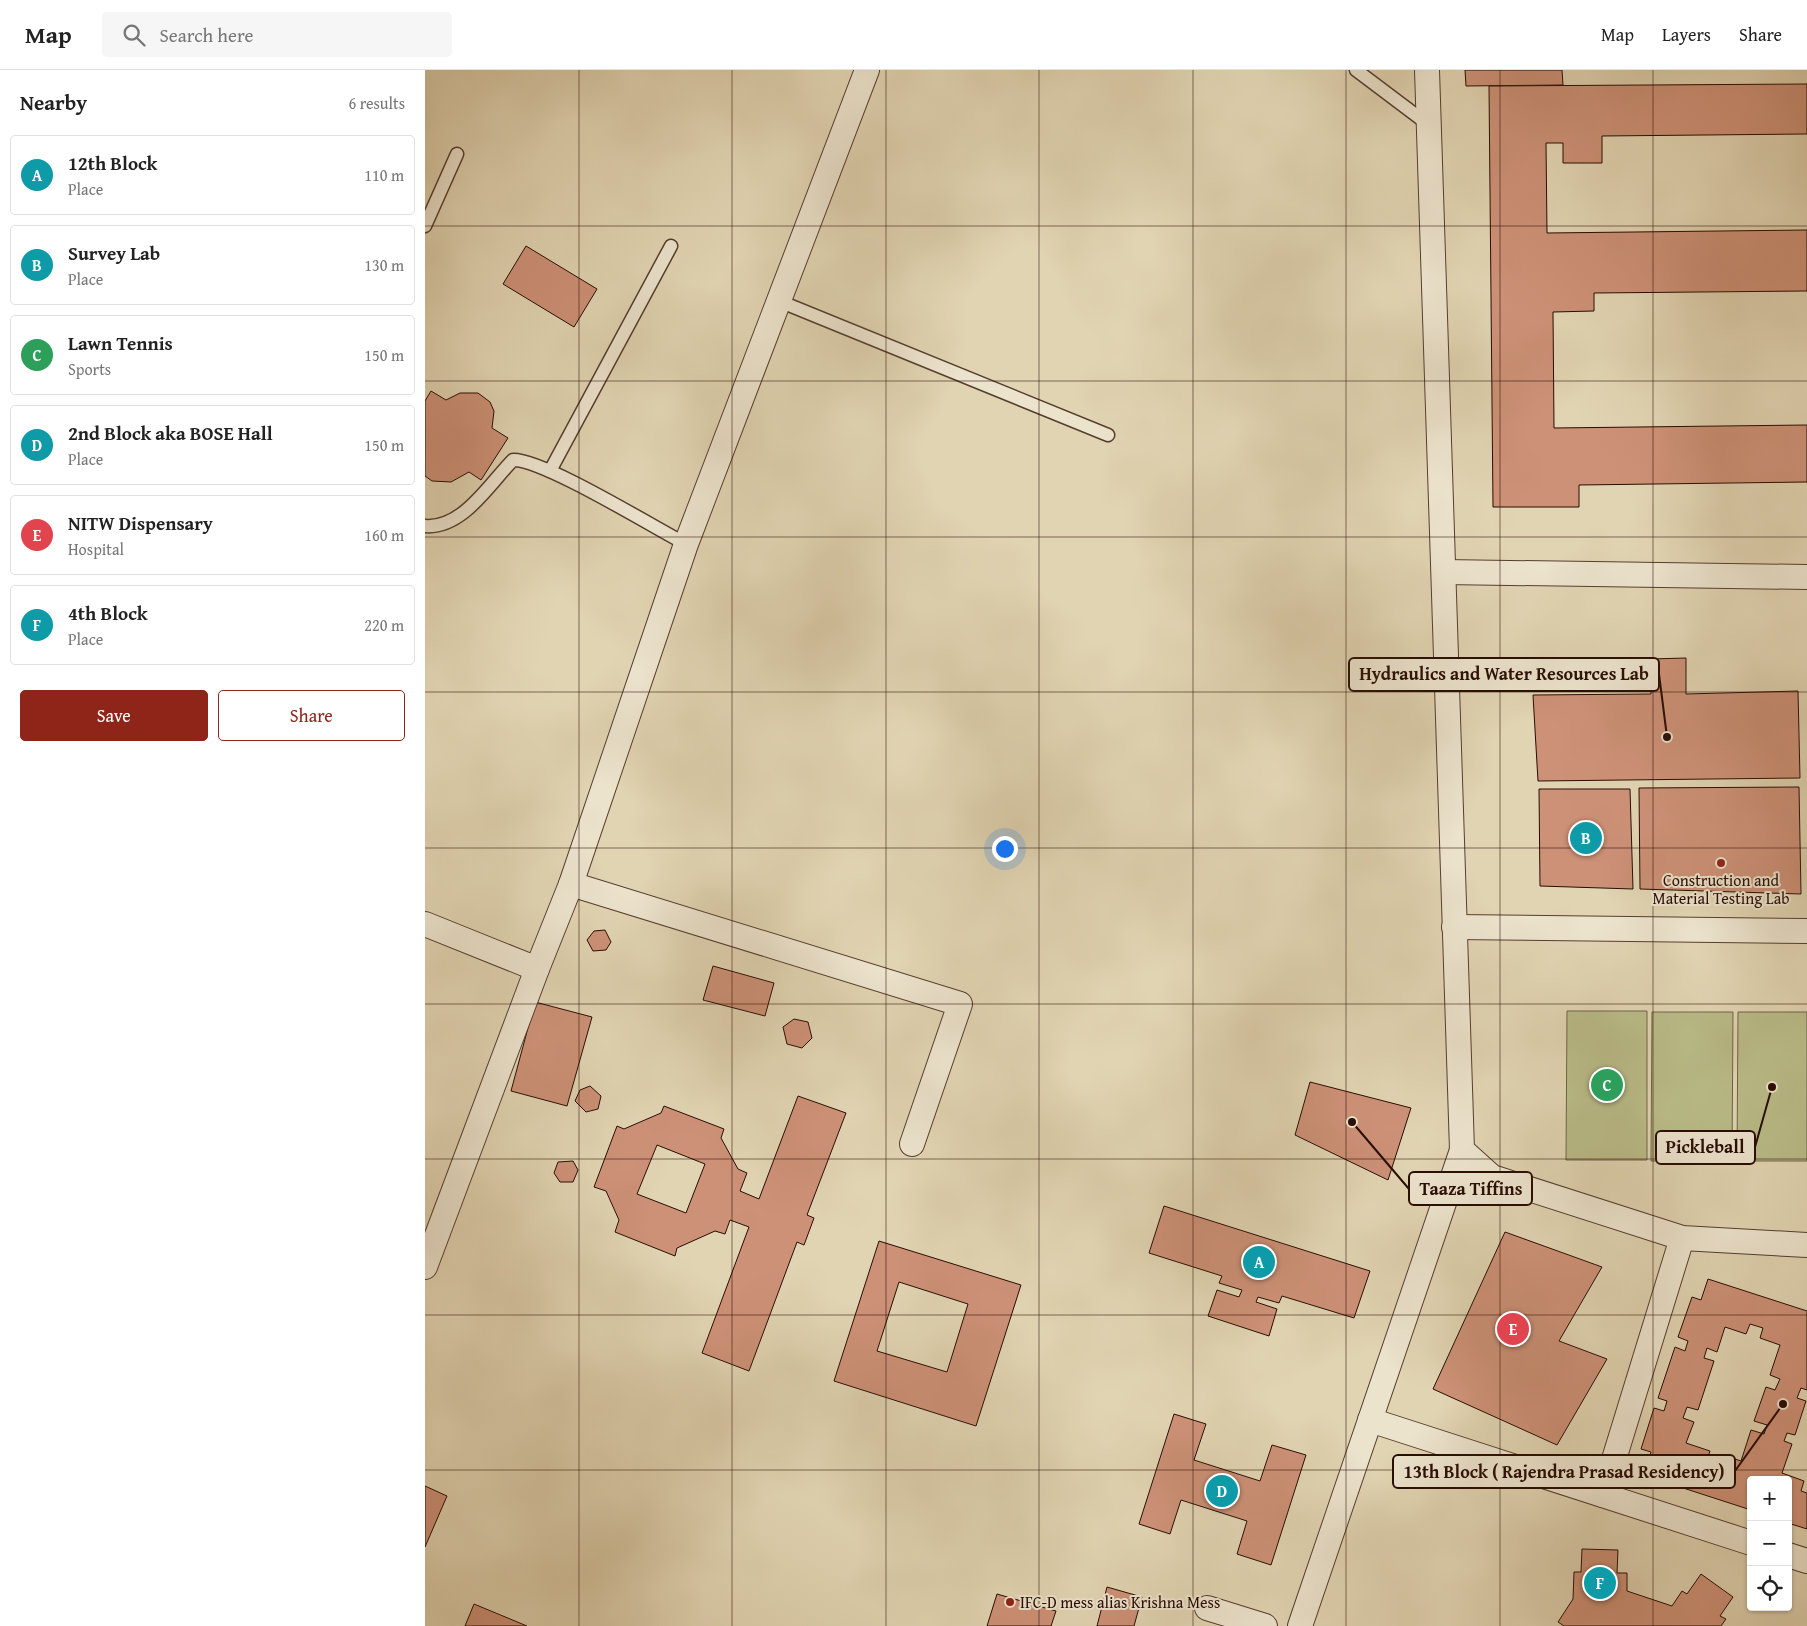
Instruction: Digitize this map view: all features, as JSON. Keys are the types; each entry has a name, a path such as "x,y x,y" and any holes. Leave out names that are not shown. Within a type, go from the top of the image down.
{"street":[{"path":"425,1267 571,884 686,544 867,70"},
{"path":"1300,1626 1462,1150 1427,70"},
{"path":"1444,572 1807,577"},
{"path":"571,884 960,1004 912,1144"},
{"path":"425,924 537,969"},
{"path":"1454,926 1807,931"},
{"path":"1462,1150 1492,1177 1682,1238 1807,1245"},
{"path":"1603,1495 1682,1238"},
{"path":"1370,1420 1747,1542"},
{"path":"1792,1556 1807,1561"},
{"path":"1207,1608 1265,1626"}],"lane":[{"path":"1356,70 1429,125"},
{"path":"425,226 457,154"},
{"path":"550,471 671,246"},
{"path":"779,300 1108,435"},
{"path":"425,526 453,519 475,503 513,460 523,460 550,471 686,544"}],"green space":[{"path":"1567,1011 1647,1011 1647,1160 1566,1160"},
{"path":"1652,1012 1733,1012 1732,1161 1651,1161"},
{"path":"1738,1012 1807,1012 1807,1161 1737,1161"}],"building":[{"path":"1465,70 1562,70 1563,85 1466,86"},
{"path":"1807,84 1807,134 1602,136 1602,163 1563,163 1563,143 1546,143 1547,233 1807,230 1807,291 1594,293 1594,311 1553,312 1554,428 1807,425 1807,482 1579,485 1579,507 1493,507 1489,86"},
{"path":"526,246 597,289 574,327 503,284"},
{"path":"431,391 446,400 460,393 478,393 490,402 494,411 492,428 508,438 481,480 469,472 451,482 432,481 425,476 425,401"},
{"path":"1686,658 1686,694 1798,691 1800,778 1538,781 1533,695 1651,694 1650,659"},
{"name":"Construction and Material Testing Lab","path":"1799,787 1801,894 1640,889 1639,788"},
{"path":"1539,789 1630,789 1633,889 1540,886"},
{"path":"605,930 611,942 606,950 593,951 587,940 594,931"},
{"path":"713,966 774,983 765,1016 703,1000"},
{"path":"535,1002 592,1017 567,1106 511,1091"},
{"path":"794,1019 808,1022 812,1038 802,1048 787,1044 783,1027"},
{"path":"1310,1082 1411,1108 1388,1180 1295,1135"},
{"path":"590,1086 601,1096 598,1109 586,1112 575,1101 580,1090"},
{"path":"798,1096 846,1113 807,1215 814,1218 804,1245 797,1242 749,1371 702,1353 749,1227 730,1220 725,1234 715,1231 677,1248 675,1256 615,1232 619,1220 606,1191 594,1187 617,1126 624,1129 661,1113 664,1106 724,1129 721,1138 738,1169 747,1173 740,1191 759,1199","holes":["657,1145 705,1164 686,1213 637,1194"]},
{"path":"573,1161 578,1170 573,1182 560,1182 554,1173 558,1162"},
{"path":"1164,1206 1370,1271 1354,1318 1282,1296 1279,1303 1258,1297 1256,1302 1277,1309 1269,1336 1208,1316 1217,1290 1239,1297 1242,1290 1219,1283 1222,1276 1149,1253"},
{"path":"1505,1232 1602,1267 1559,1341 1607,1359 1557,1445 1433,1389"},
{"path":"879,1241 1021,1285 976,1426 834,1381","holes":["899,1282 968,1304 947,1372 877,1351"]},
{"path":"1708,1279 1807,1311 1807,1390 1801,1388 1797,1398 1806,1401 1795,1435 1787,1433 1784,1441 1792,1444 1782,1473 1790,1476 1747,1476 1747,1509 1643,1475 1651,1452 1641,1449 1654,1408 1664,1411 1667,1401 1658,1398 1675,1347 1685,1351 1688,1341 1678,1337 1692,1297 1701,1300","holes":["1750,1324 1763,1328 1760,1338 1780,1345 1770,1375 1780,1379 1775,1390 1766,1387 1754,1421 1767,1425 1764,1434 1751,1430 1741,1461 1723,1455 1720,1464 1707,1460 1710,1451 1686,1443 1694,1422 1683,1418 1687,1407 1698,1410 1714,1361 1704,1358 1707,1348 1717,1352 1725,1327 1746,1334"]},
{"path":"1174,1414 1206,1424 1194,1460 1260,1481 1272,1445 1306,1455 1271,1565 1237,1554 1247,1521 1181,1500 1170,1534 1139,1524"},
{"path":"1792,1477 1804,1481 1801,1491 1807,1493 1807,1529 1792,1524"},
{"path":"425,1486 447,1496 425,1547"},
{"path":"1582,1549 1618,1550 1617,1573 1627,1573 1627,1591 1672,1606 1682,1591 1687,1594 1701,1574 1733,1597 1720,1616 1726,1619 1721,1626 1564,1626 1558,1622 1573,1599 1574,1572 1581,1572"},
{"name":"IFC-D mess alias Krishna Mess","path":"1107,1587 1142,1597 1134,1626 1097,1626"},
{"name":"IFC-D mess alias Krishna Mess","path":"997,1594 1056,1611 1051,1626 987,1626"},
{"path":"474,1604 527,1626 465,1626"}],"place":[{"name":"Hydraulics and Water Resources Lab","path":"1667,737"},
{"name":"Survey Lab","path":"1586,838"},
{"name":"Construction and Material Testing Lab","path":"1721,863"},
{"name":"Lawn Tennis","path":"1607,1085"},
{"name":"Pickleball","path":"1772,1087"},
{"name":"Taaza Tiffins","path":"1352,1122"},
{"name":"12th Block","path":"1259,1262"},
{"name":"NITW Dispensary","path":"1513,1329"},
{"name":"13th Block ( Rajendra Prasad Residency)","path":"1783,1404"},
{"name":"2nd Block aka BOSE Hall","path":"1222,1491"},
{"name":"4th Block","path":"1600,1583"},
{"name":"IFC-D mess alias Krishna Mess","path":"1010,1602"}]}
